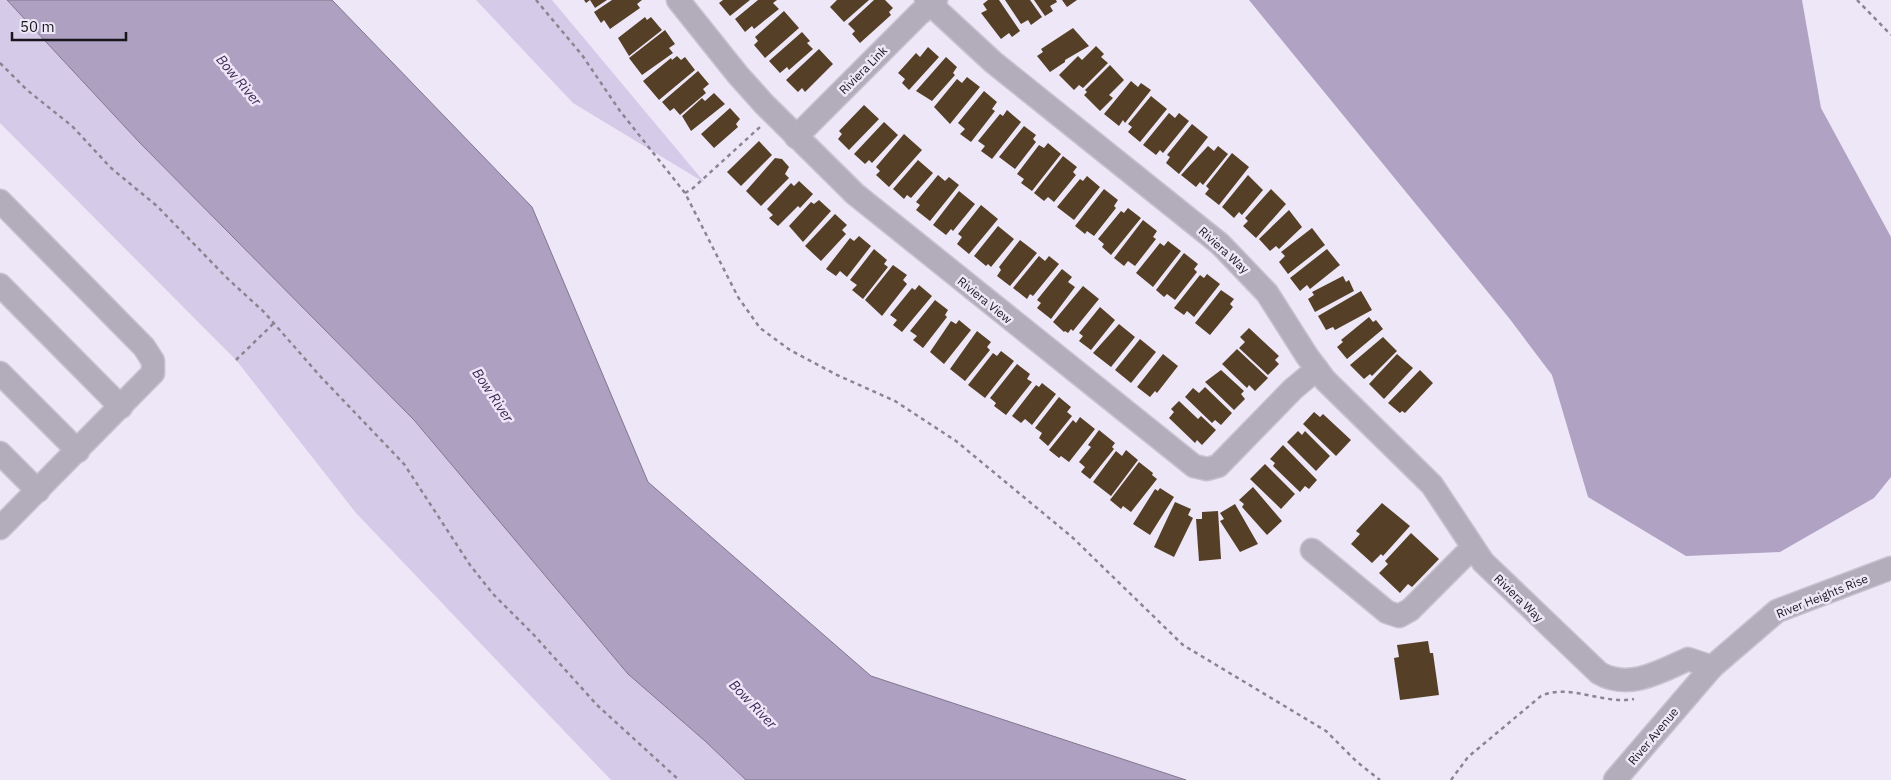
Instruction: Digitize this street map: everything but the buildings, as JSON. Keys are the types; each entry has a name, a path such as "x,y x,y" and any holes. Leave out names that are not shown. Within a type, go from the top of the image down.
{"street":[{"name":"Riviera View","path":"678,0 738,75 796,137 855,194 896,229 1194,466 1207,469 1218,466 1293,389 1317,369"},
{"name":"Riviera Link","path":"796,137 931,1"},
{"name":"Riviera Way","path":"931,1 993,62 1220,244 1267,293 1317,369 1334,389 1432,485 1472,548 1496,576 1569,647 1599,673 1614,680 1646,678 1688,659 1712,667"},
{"path":"0,201 144,347 152,361 153,374 0,528"},
{"path":"0,285 121,407"},
{"path":"0,373 78,451"},
{"path":"0,453 38,491"},
{"path":"1312,550 1387,612 1399,616 1410,610 1472,548"},
{"name":"River Heights Rise","path":"1690,691 1712,667 1777,611 1891,568"},
{"name":"River Avenue","path":"1615,780 1690,691"}],"path":[{"path":"536,0 582,55 620,111 685,193 749,315 775,341 837,375 895,401 956,442 1072,537 1183,645 1326,731 1357,762 1380,780"},
{"path":"1857,0 1891,35"},
{"path":"0,63 27,90 72,126 111,168 157,206 274,323 314,369 404,464 465,557 493,594 533,634 597,705 679,780"},
{"path":"685,193 692,190 764,123"},
{"path":"236,360 274,323"},
{"path":"1451,780 1468,756 1541,696 1548,693 1567,693 1619,701 1639,698"}],"shaded area":[{"path":"0,0 7,0 140,143 414,420 628,674 705,741 746,780 611,780 356,513 236,360 0,123"},
{"path":"476,0 552,0 705,183 573,103"},
{"path":"1249,0 1802,0 1821,108 1891,237 1891,477 1874,498 1780,552 1686,556 1588,497 1552,375 1509,318"}],"water":[{"name":"Bow River","path":"7,0 332,0 532,207 648,482 871,676 1186,780 746,780 705,741 628,674 414,420 140,143"}]}
